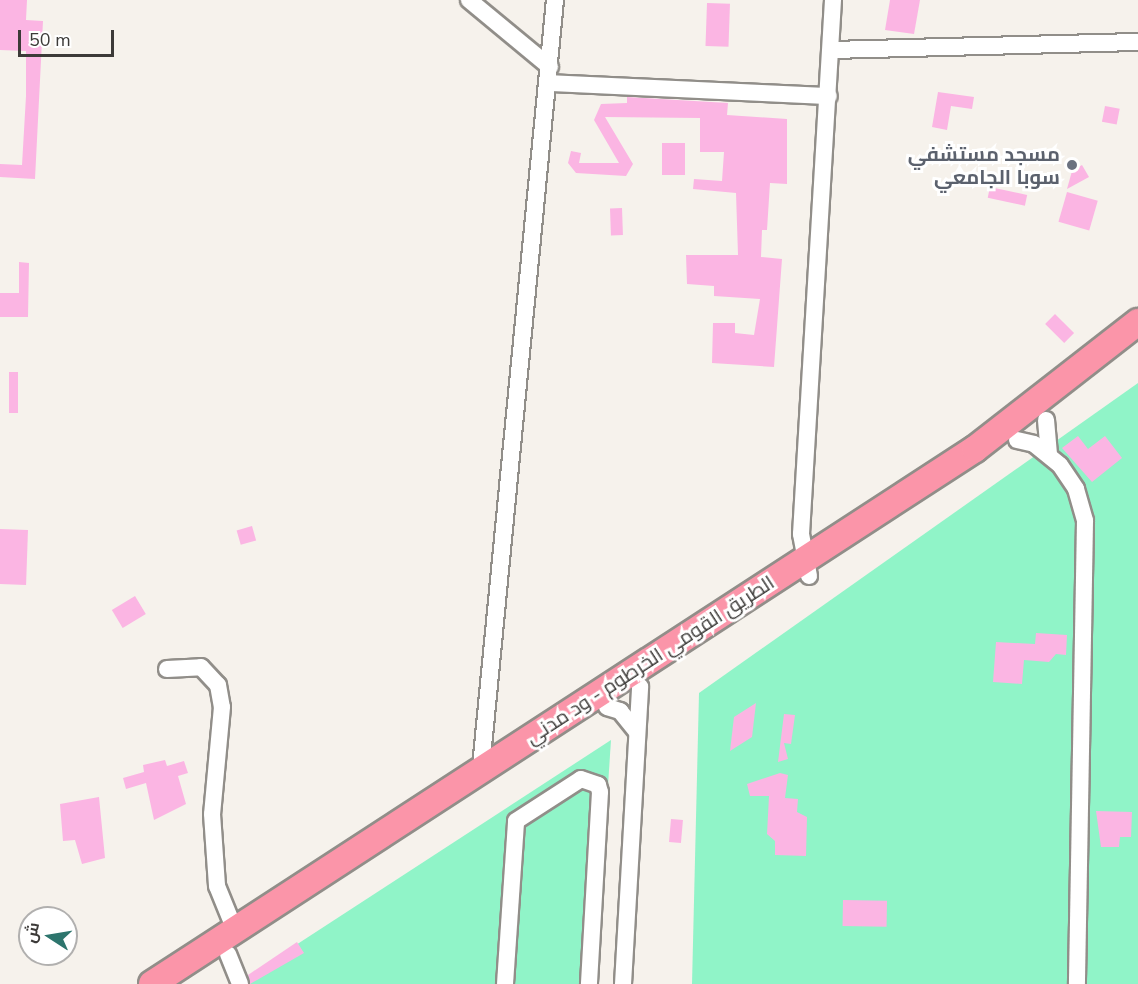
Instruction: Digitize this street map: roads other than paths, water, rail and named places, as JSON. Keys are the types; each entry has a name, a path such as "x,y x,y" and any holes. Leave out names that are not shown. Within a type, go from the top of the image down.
{"highway":[{"name":"الطريق القومي الخرطوم - ود مدني","path":"152,984 231,942 640,686 1014,422 1138,322"},
{"name":"الطريق القومي الخرطوم - ود مدني","path":"182,984 231,942 481,767 1017,440 1046,420 1138,345"}],"street":[{"path":"469,0 550,75 829,96"},
{"path":"481,767 550,75 555,0"},
{"path":"806,568 833,0"},
{"path":"831,50 1138,42"},
{"path":"1046,420 1048,454"},
{"path":"1017,440 1048,454 1076,489 1085,521 1077,984"},
{"path":"167,669 201,667 218,685 222,707 212,814 217,886 240,984"},
{"path":"623,984 640,686"},
{"path":"607,707 620,711 637,732"},
{"path":"505,984 516,821 581,778 598,785 600,792 589,984"}],"place":[{"name":"مسجد مستشفي سوبا الجامعي","path":"1072,165"}]}
